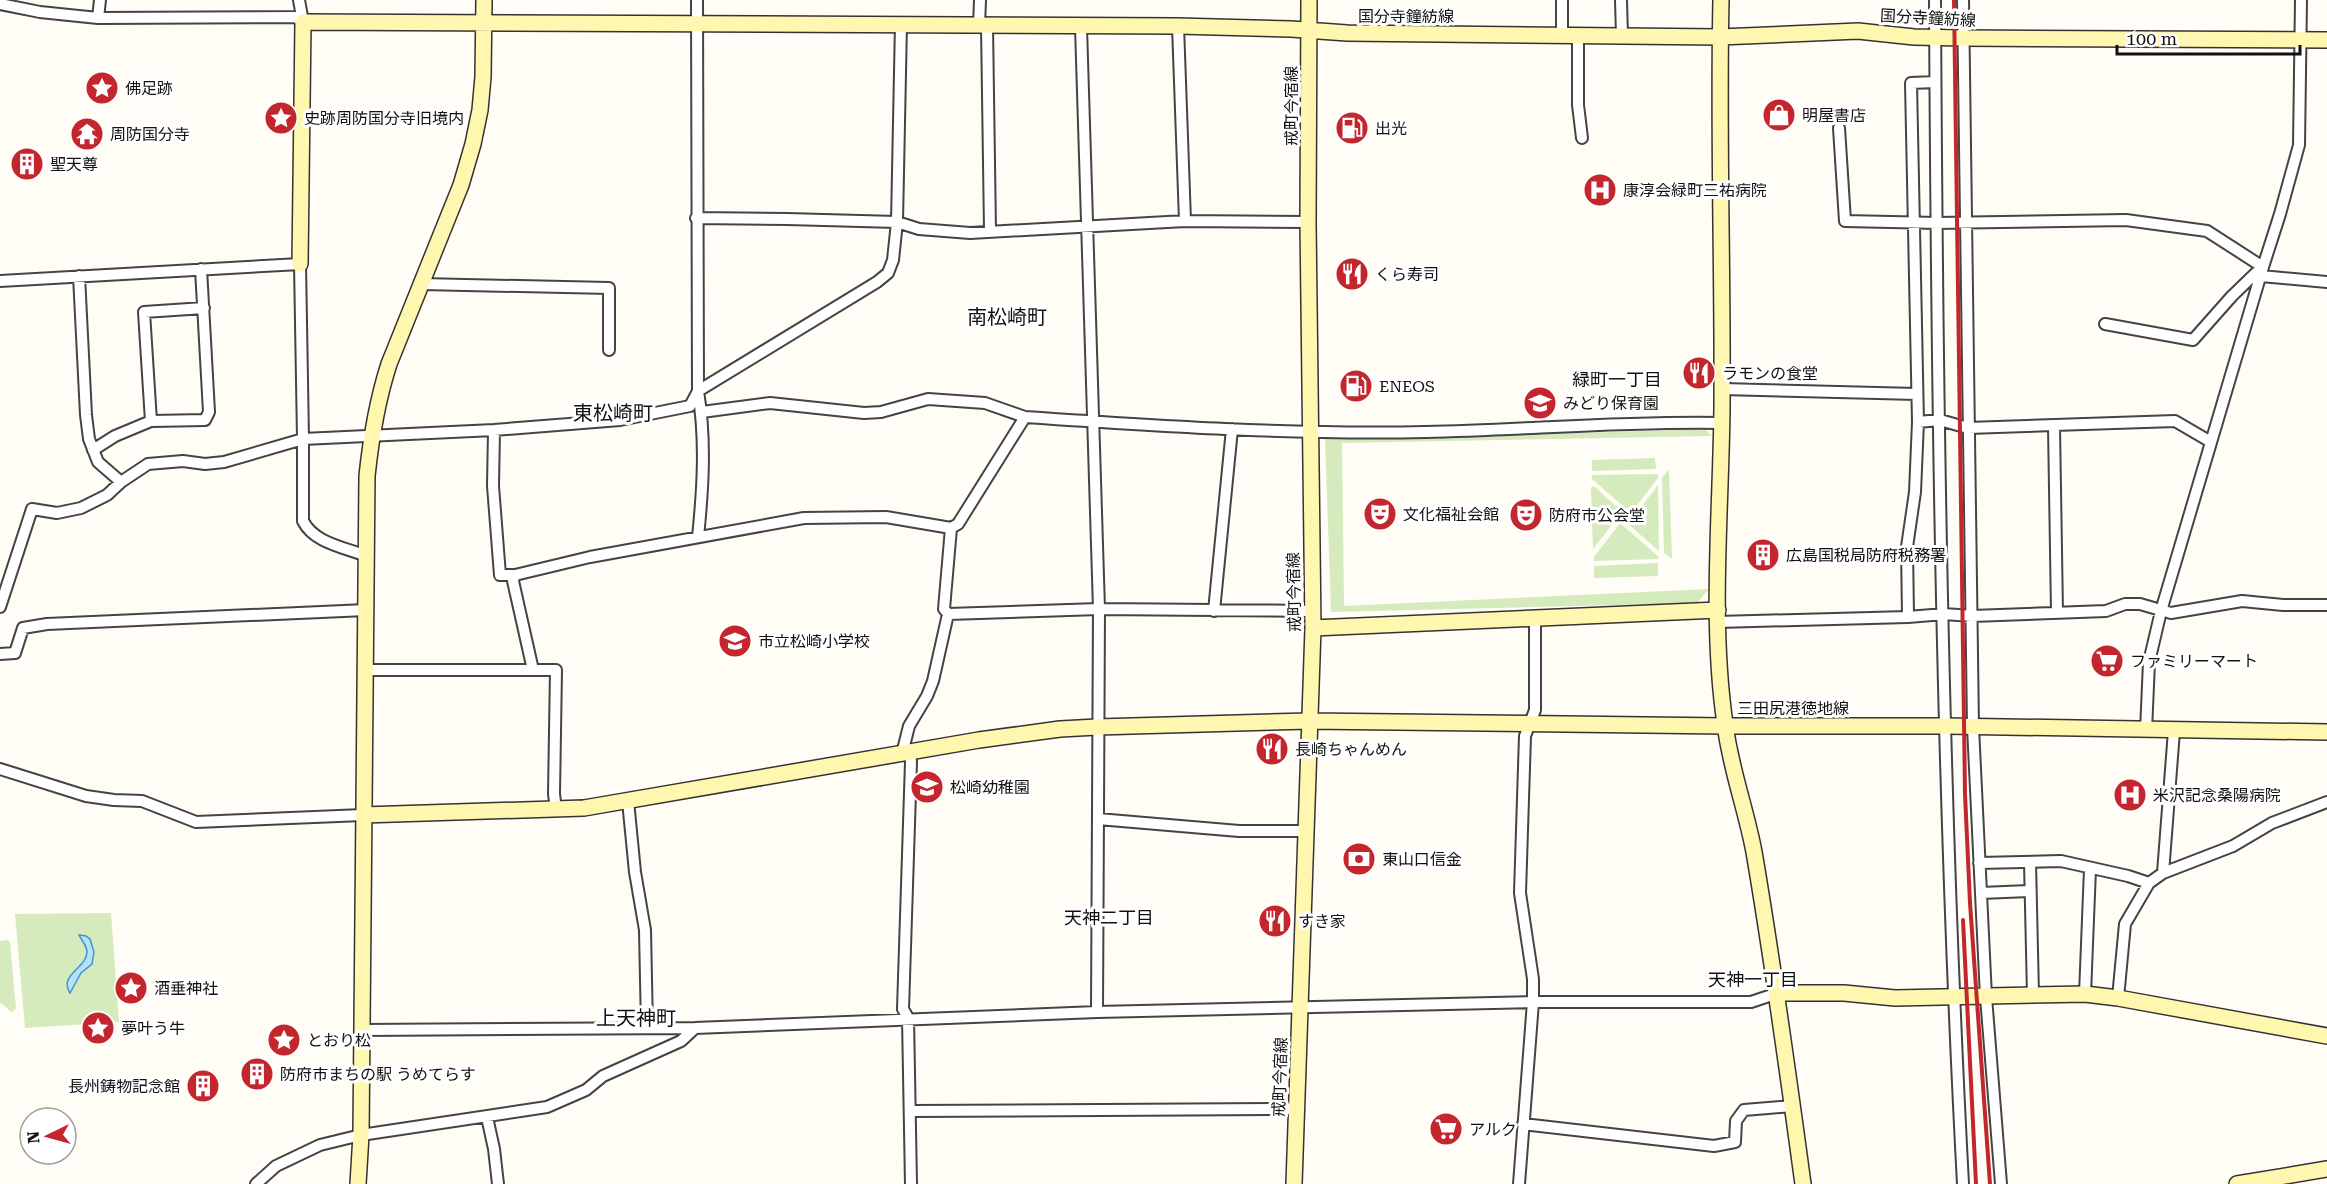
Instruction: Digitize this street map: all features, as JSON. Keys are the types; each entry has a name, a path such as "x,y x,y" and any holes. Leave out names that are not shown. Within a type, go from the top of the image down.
{"street":[{"path":"98,18 100,0"},
{"path":"299,0 303,22 300,264 303,521 309,532 319,539 366,556"},
{"path":"358,1184 361,1135 366,556 368,476 372,436 380,390 461,185 473,144 482,99 484,0"},
{"path":"697,0 698,391 702,412 704,475 698,537"},
{"path":"980,0 983,26 990,231"},
{"name":"戒町今宿線","path":"1294,1184 1313,628 1308,222 1309,0"},
{"path":"1562,0 1562,35"},
{"path":"1621,0 1622,36"},
{"path":"0,769 86,796 142,801 196,822 556,810 628,801 1048,730 1309,721 1725,726 1718,616 1722,423 1721,0"},
{"path":"1935,0 1946,726 1953,996 1963,1184"},
{"path":"1963,0 1973,727 1986,997 2001,1184"},
{"path":"2146,731 2148,662 2161,611 2299,145 2301,0"},
{"path":"0,4 27,4 40,12 98,18 295,17 303,22"},
{"name":"国分寺鐘紡線","path":"303,22 901,23 983,26 1291,28 1309,32 1622,36 1720,36 1858,31 1914,37 1963,38 2327,40"},
{"path":"0,607 32,509 57,513 72,511 95,502 148,464 183,461 204,464 224,462 303,439 494,430 620,420 690,406 698,391 877,282 888,273 893,260 897,222 901,23"},
{"path":"1178,26 1185,221"},
{"path":"1081,27 1099,609 1097,1012"},
{"path":"1578,35 1578,105 1582,138"},
{"path":"1908,617 1907,547 1915,492 1918,422 1911,83 1935,82"},
{"path":"1839,128 1845,221 1966,223 2126,220 2207,231 2262,271 2327,282"},
{"path":"696,218 897,222 919,229 970,233 1185,221 1308,222"},
{"path":"0,281 300,264"},
{"path":"93,450 115,436 151,422 205,420 209,412 201,269"},
{"path":"2105,324 2193,340 2232,296 2262,271"},
{"path":"79,276 89,440 98,462 121,482"},
{"path":"421,284 609,288 609,350"},
{"path":"151,422 144,312 204,308"},
{"path":"1722,389 1917,393"},
{"path":"702,412 770,403 864,413 881,412 928,399 985,403 1025,417 1310,432 1426,432 1655,421 1722,423"},
{"path":"494,430 494,486 500,575 515,575 580,559 804,518 886,517 951,528 958,524 1025,417"},
{"path":"1918,422 1940,420 1968,428 2175,421 2211,442"},
{"path":"2054,426 2057,612"},
{"path":"1214,611 1232,429"},
{"path":"948,614 944,609 951,528"},
{"path":"515,575 513,581 533,670"},
{"path":"1313,628 1535,617 1908,617 1944,614 1972,616 2106,611 2125,604 2140,604 2171,612 2242,601 2283,605 2327,605"},
{"path":"948,614 1099,609 1312,611"},
{"path":"0,654 15,653 23,628 47,624 366,610"},
{"path":"911,1184 908,1018 903,1009 911,762 906,753 909,726 933,681 948,614"},
{"path":"1519,1184 1533,1002 1533,979 1520,893 1525,736 1535,710 1535,617"},
{"path":"365,670 556,670 554,794 556,810"},
{"name":"三田尻港徳地線","path":"1803,1184 1778,993 1753,848 1725,726 1946,726 2146,731 2327,732"},
{"path":"2163,873 2174,731"},
{"path":"628,801 635,872 645,930 647,1028"},
{"path":"2118,998 2125,924 2149,883 2163,873 2233,846 2272,823 2327,802"},
{"path":"1098,819 1239,831 1306,831"},
{"path":"1979,863 2061,861 2149,883"},
{"path":"2030,862 2033,995"},
{"path":"2085,994 2090,869"},
{"path":"1981,893 2029,891"},
{"path":"361,1030 695,1028 1097,1012 1533,1002 1751,1002 1778,993 1844,993 1895,998 2085,994 2327,1036"},
{"path":"256,1184 276,1166 320,1145 361,1135 547,1107 567,1100 586,1090 603,1076 681,1041 695,1028"},
{"path":"1523,1124 1714,1146 1735,1142 1736,1121 1744,1110 1793,1106"},
{"path":"911,1111 1296,1109"},
{"path":"487,1117 498,1184"},
{"path":"2239,1184 2327,1169"}],"green space":[{"path":"1705,429 1712,436 1342,443 1344,606 1709,589 1697,603 1331,612 1325,437 1426,438"},
{"path":"1655,458 1656,469 1592,471 1592,460"},
{"path":"1669,469 1672,559 1664,553 1662,478"},
{"path":"1658,474 1658,478 1631,513 1592,479 1592,475"},
{"path":"1658,485 1659,551 1628,524"},
{"path":"1594,486 1622,512 1593,549 1591,487"},
{"path":"1620,523 1659,559 1594,561 1594,557"},
{"path":"1658,563 1658,576 1594,578 1594,566"},
{"path":"111,913 119,1022 25,1028 15,914"},
{"path":"8,940 16,1009 11,1012 0,1002 0,941"}],"water":[{"path":"79,935 90,939 94,952 92,964 81,973 70,993 67,987 70,976 83,963 87,952"}],"railway":[{"path":"1954,0 1965,794 1970,903 1990,1184"},
{"path":"1963,920 1976,1184"}],"place":[{"name":"佛足跡","path":"102,88"},
{"name":"明屋書店","path":"1779,115"},
{"name":"史跡周防国分寺旧境内","path":"281,118"},
{"name":"出光","path":"1352,128"},
{"name":"周防国分寺","path":"87,134"},
{"name":"聖天尊","path":"27,164"},
{"name":"康淳会緑町三祐病院","path":"1600,190"},
{"name":"くら寿司","path":"1352,274"},
{"name":"ラモンの食堂","path":"1699,373"},
{"name":"ENEOS","path":"1356,386"},
{"name":"みどり保育園","path":"1540,403"},
{"name":"文化福祉会館","path":"1380,514"},
{"name":"防府市公会堂","path":"1526,515"},
{"name":"広島国税局防府税務署","path":"1763,555"},
{"name":"市立松崎小学校","path":"735,641"},
{"name":"ファミリーマート","path":"2107,661"},
{"name":"長崎ちゃんめん","path":"1272,749"},
{"name":"松崎幼稚園","path":"927,787"},
{"name":"米沢記念桑陽病院","path":"2130,795"},
{"name":"東山口信金","path":"1359,859"},
{"name":"すき家","path":"1275,921"},
{"name":"酒垂神社","path":"131,988"},
{"name":"夢叶う牛","path":"98,1028"},
{"name":"とおり松","path":"284,1040"},
{"name":"防府市まちの駅 うめてらす","path":"257,1074"},
{"name":"長州鋳物記念館","path":"203,1086"},
{"name":"アルク","path":"1446,1129"}],"district":[{"name":"南松崎町","path":"1007,317"},
{"name":"緑町一丁目","path":"1617,379"},
{"name":"東松崎町","path":"613,413"},
{"name":"天神二丁目","path":"1109,917"},
{"name":"天神一丁目","path":"1753,979"},
{"name":"上天神町","path":"636,1018"}]}
